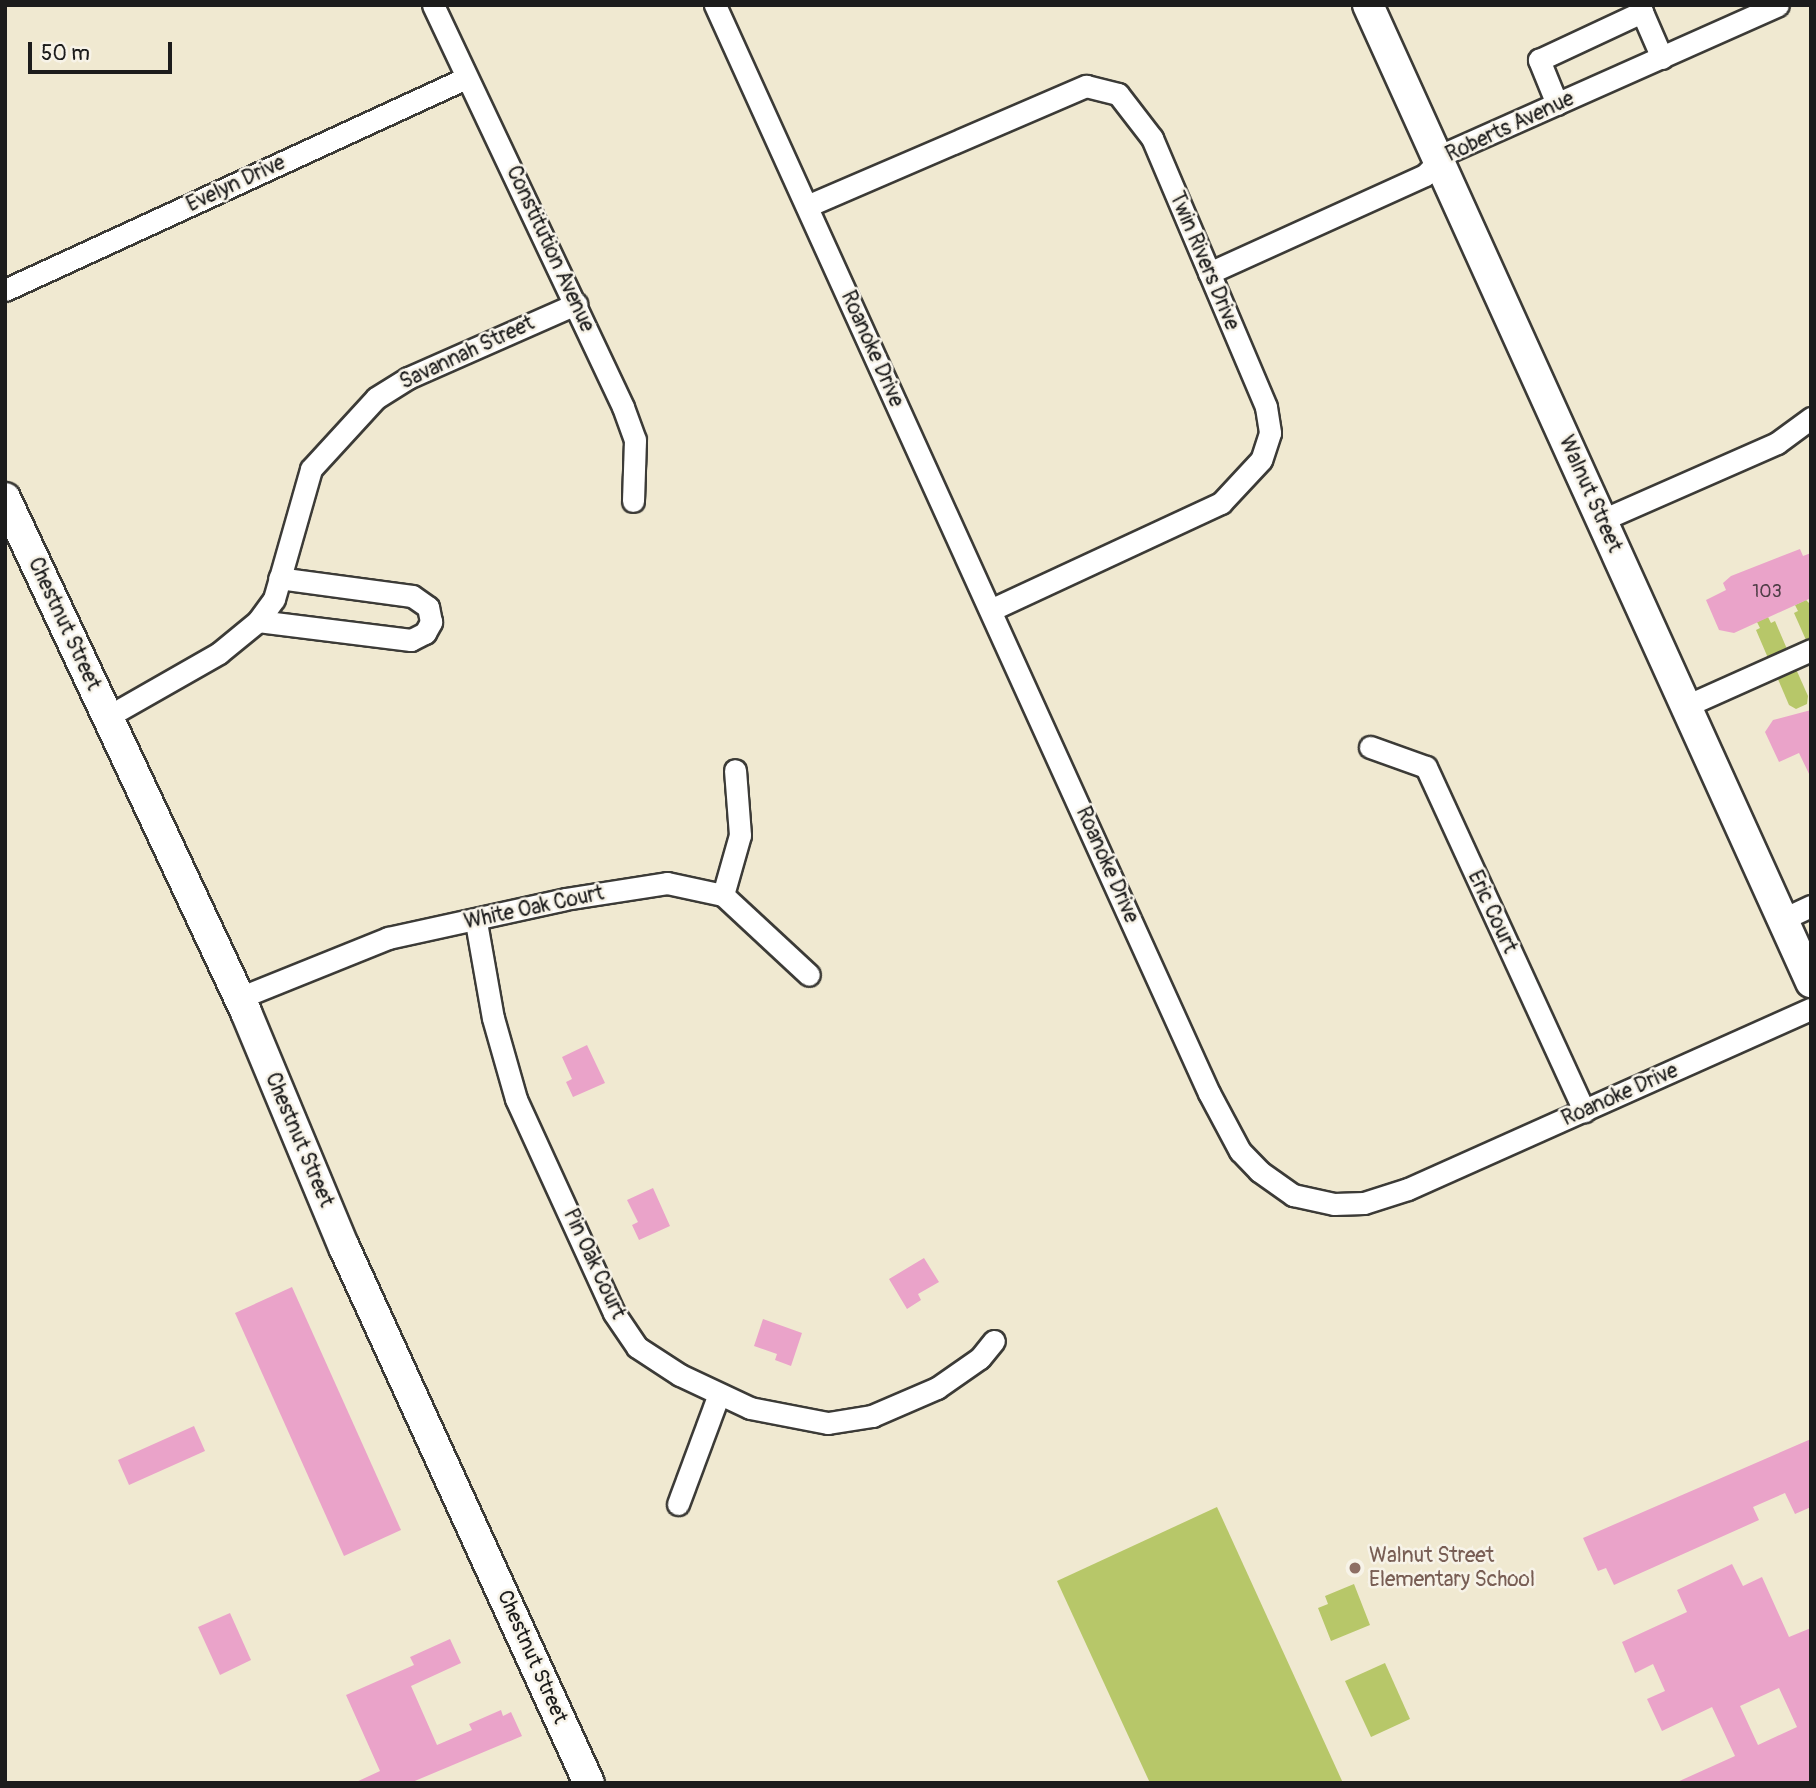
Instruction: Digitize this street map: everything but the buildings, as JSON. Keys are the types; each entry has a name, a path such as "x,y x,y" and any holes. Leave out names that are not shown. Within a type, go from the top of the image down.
{"street":[{"name":"Constitution Avenue","path":"433,5 576,304 635,440 633,501"},
{"name":"Roanoke Drive","path":"715,5 1209,1093 1240,1151 1276,1186 1308,1199 1364,1203 1408,1189 1811,1009"},
{"name":"Walnut Street","path":"1368,5 1811,982"},
{"name":"Roberts Avenue","path":"1209,273 1425,176 1446,153 1778,5"},
{"path":"1558,104 1539,60 1642,12 1662,58"},
{"name":"Evelyn Drive","path":"5,290 466,78"},
{"name":"Twin Rivers Drive","path":"807,206 1070,89 1103,88 1130,106 1152,138 1266,407 1270,433 1261,460 1221,503 1189,521 991,610"},
{"name":"Savannah Street","path":"107,717 219,653 258,621 274,599 312,469 376,398 408,378 576,304"},
{"path":"1602,520 1777,443 1811,418"},
{"name":"Chestnut Street","path":"5,498 13,534 107,717 239,998 344,1247 589,1783"},
{"path":"258,621 411,640 425,633 431,622 428,607 412,596 279,578"},
{"path":"1686,706 1811,650"},
{"name":"Eric Court","path":"1370,747 1426,767 1584,1111"},
{"path":"735,770 740,835 723,895 809,975"},
{"name":"White Oak Court","path":"239,998 388,938 476,922 565,899 667,883 723,895"},
{"path":"1781,920 1811,906"},
{"name":"Pin Oak Court","path":"476,922 493,1018 516,1098 614,1313 637,1347 719,1394 750,1408 828,1423 872,1416 937,1388 980,1358 994,1341"},
{"path":"678,1504 719,1394"}],"green space":[{"path":"1806,600 1811,605 1811,638 1806,640 1794,613 1798,611 1795,605"},
{"path":"1768,617 1771,623 1775,621 1787,649 1768,658 1756,630 1760,628 1757,622"},
{"path":"1796,669 1808,696 1807,704 1796,709 1789,705 1777,677"},
{"path":"1217,1507 1343,1783 1150,1783 1057,1581"},
{"path":"1354,1584 1370,1625 1331,1641 1318,1608 1328,1604 1325,1596"},
{"path":"1385,1663 1410,1719 1371,1737 1345,1681"}],"place":[{"name":"Walnut Street Elementary School","path":"1355,1568"}]}
